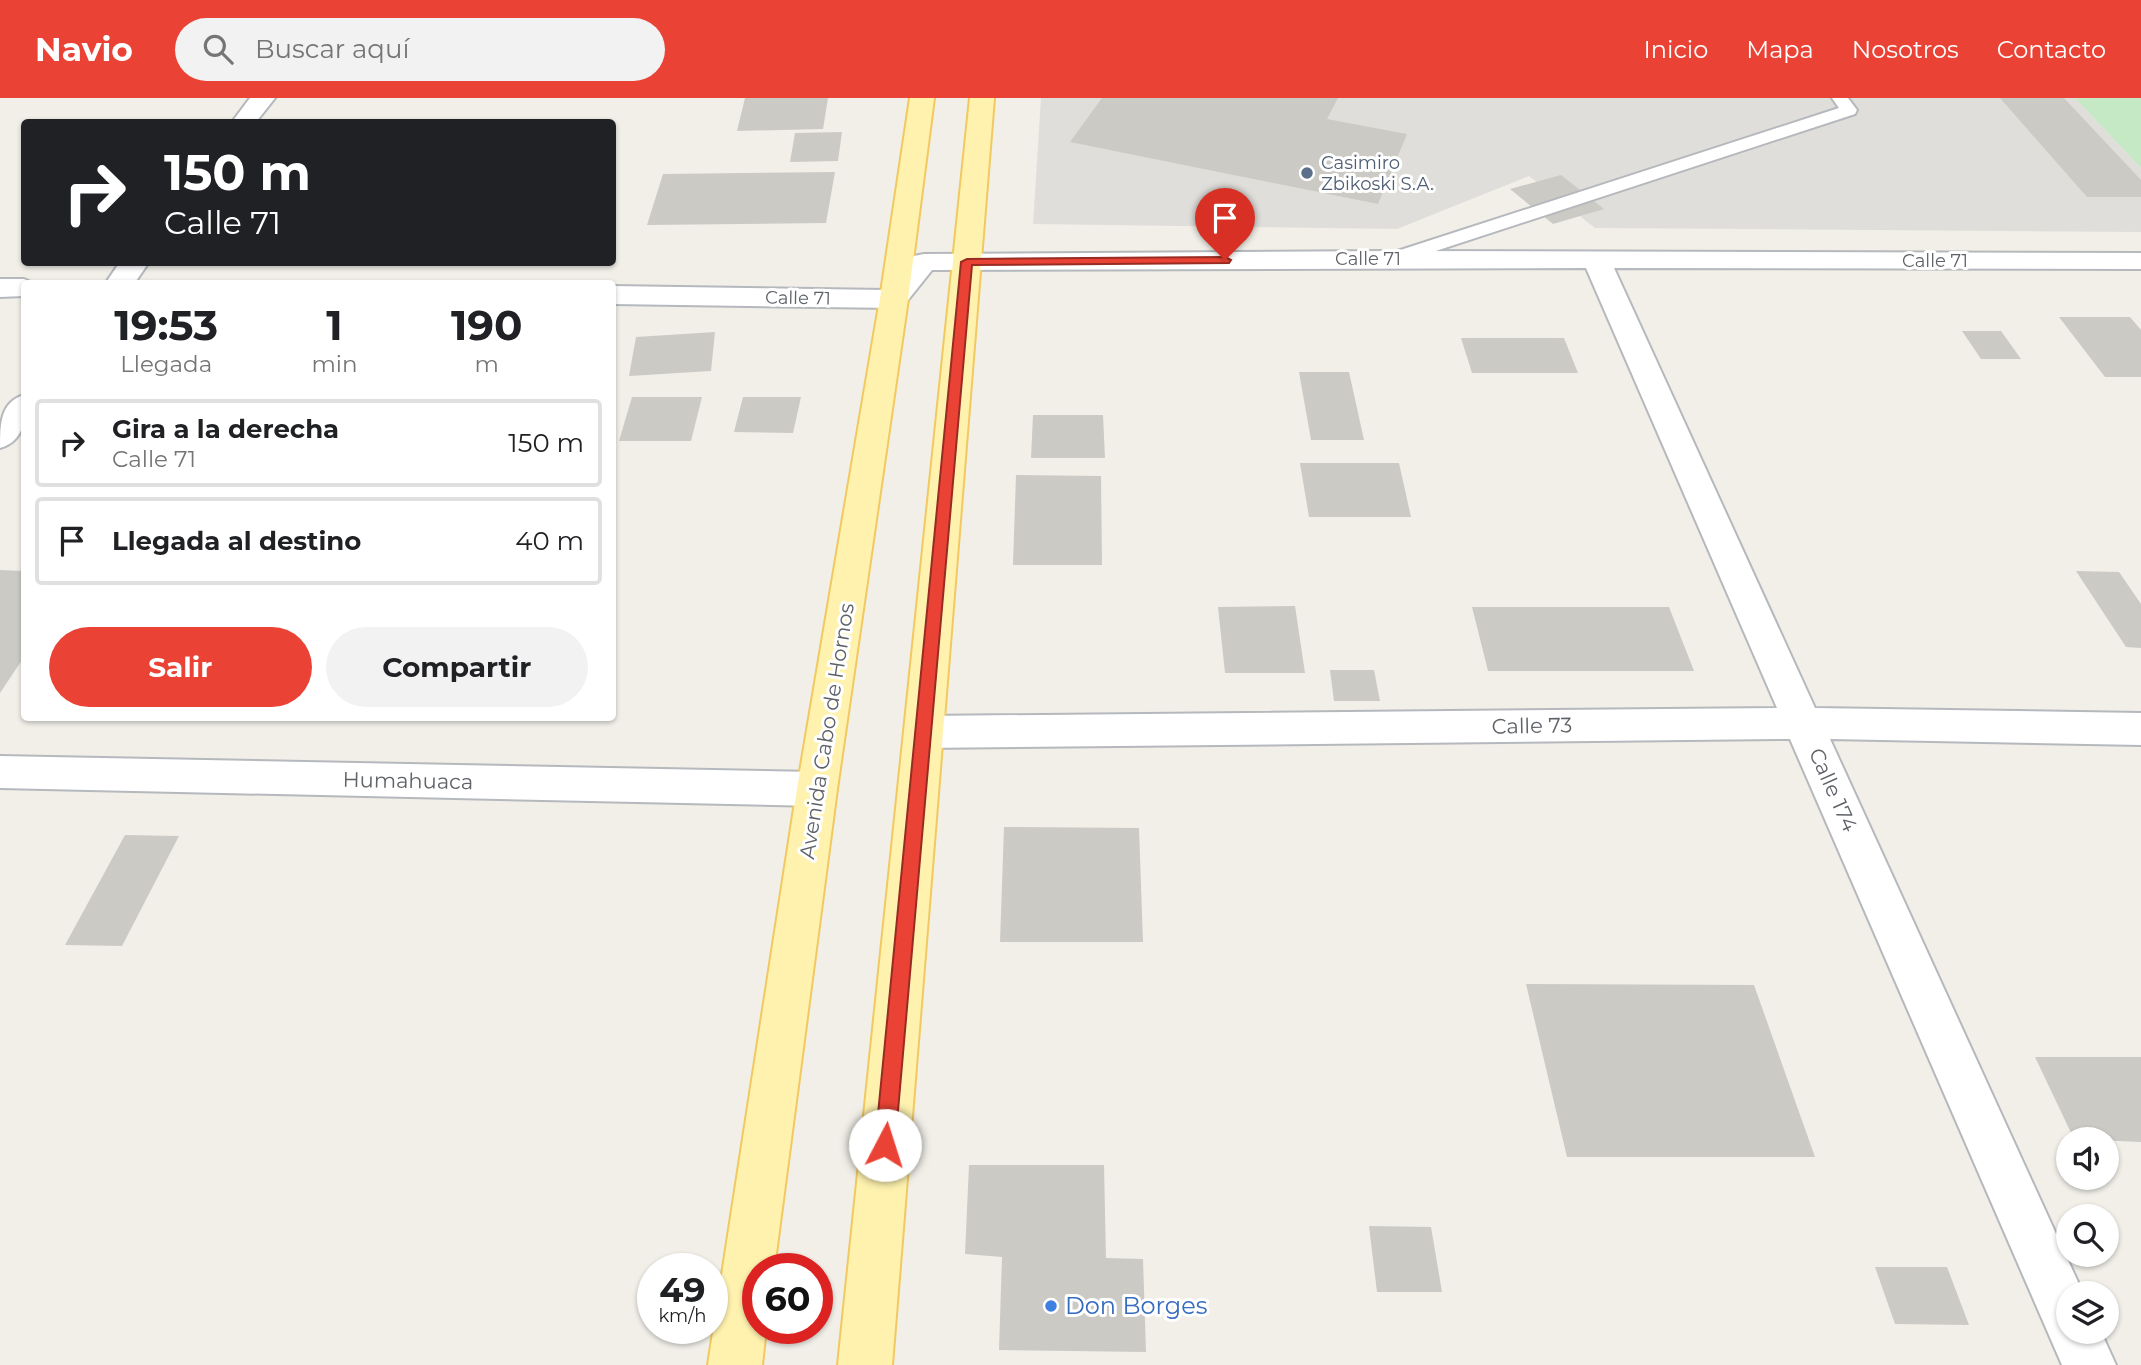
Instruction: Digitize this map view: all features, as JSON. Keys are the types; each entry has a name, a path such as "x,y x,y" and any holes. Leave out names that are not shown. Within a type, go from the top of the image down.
{"main road":[{"name":"Avenida Cabo de Hornos","path":"735,1365 817,789 894,299 922,98"},
{"path":"865,1365 982,98"}],"street":[{"path":"246,119 262,98"},
{"name":"Calle 71","path":"616,295 894,299 924,262 1392,259 2141,261"},
{"name":"Calle 174","path":"1597,261 2056,1291"},
{"path":"0,288 21,288"},
{"path":"0,437 21,409"},
{"name":"Calle 73","path":"923,732 1803,723 2141,729"},
{"name":"Humahuaca","path":"0,772 817,789"},
{"path":"2079,1344 2089,1365"}],"lane":[{"path":"1392,259 1849,110 1840,98"}],"shaded area":[{"path":"1041,98 2075,98 2141,168 2141,232 1595,228 1529,176 1397,229 1033,224"}],"green space":[{"path":"2075,98 2141,98 2141,168"}],"building":[{"path":"745,98 828,98 823,129 737,131"},
{"name":"Casimiro Zbikoski S.A.","path":"1102,98 1338,98 1327,119 1407,134 1378,204 1070,142"},
{"path":"2000,98 2064,98 2141,180 2141,197 2087,197"},
{"path":"842,132 838,161 790,162 795,133"},
{"path":"835,172 826,223 647,225 663,174"},
{"path":"1561,175 1604,209 1553,224 1510,189"},
{"path":"2059,317 2130,317 2141,330 2141,377 2105,377"},
{"path":"1962,331 2001,331 2021,359 1981,359"},
{"path":"715,332 711,371 629,376 636,337"},
{"path":"1461,338 1564,338 1578,373 1472,373"},
{"path":"1299,372 1349,372 1364,440 1311,440"},
{"path":"632,397 702,397 691,441 619,441"},
{"path":"743,397 801,397 793,433 734,432"},
{"path":"1033,415 1103,415 1105,458 1031,458"},
{"path":"1300,463 1399,463 1411,517 1309,517"},
{"path":"1016,475 1101,476 1102,565 1013,565"},
{"path":"0,570 21,571 21,662 0,693"},
{"path":"2076,571 2119,572 2141,604 2141,648 2126,647"},
{"path":"1295,606 1305,673 1225,673 1218,607"},
{"path":"1472,607 1669,607 1694,671 1488,671"},
{"path":"1330,670 1374,670 1380,701 1334,701"},
{"path":"1004,827 1139,828 1143,942 1000,942"},
{"path":"125,835 179,836 122,946 65,945"},
{"path":"1526,984 1754,985 1815,1157 1567,1157"},
{"path":"2035,1057 2141,1057 2141,1142 2119,1141 2119,1127 2068,1127"},
{"path":"969,1165 1104,1165 1106,1258 1143,1259 1146,1352 999,1350 1002,1257 965,1254"},
{"path":"1369,1226 1431,1227 1442,1292 1377,1292"},
{"path":"1875,1267 1947,1267 1969,1325 1895,1324"}],"place":[{"name":"Casimiro Zbikoski S.A.","path":"1307,173"},
{"name":"Don Borges","path":"1051,1306"}],"route":[{"path":"885,1145 967,262 1225,260"}]}
